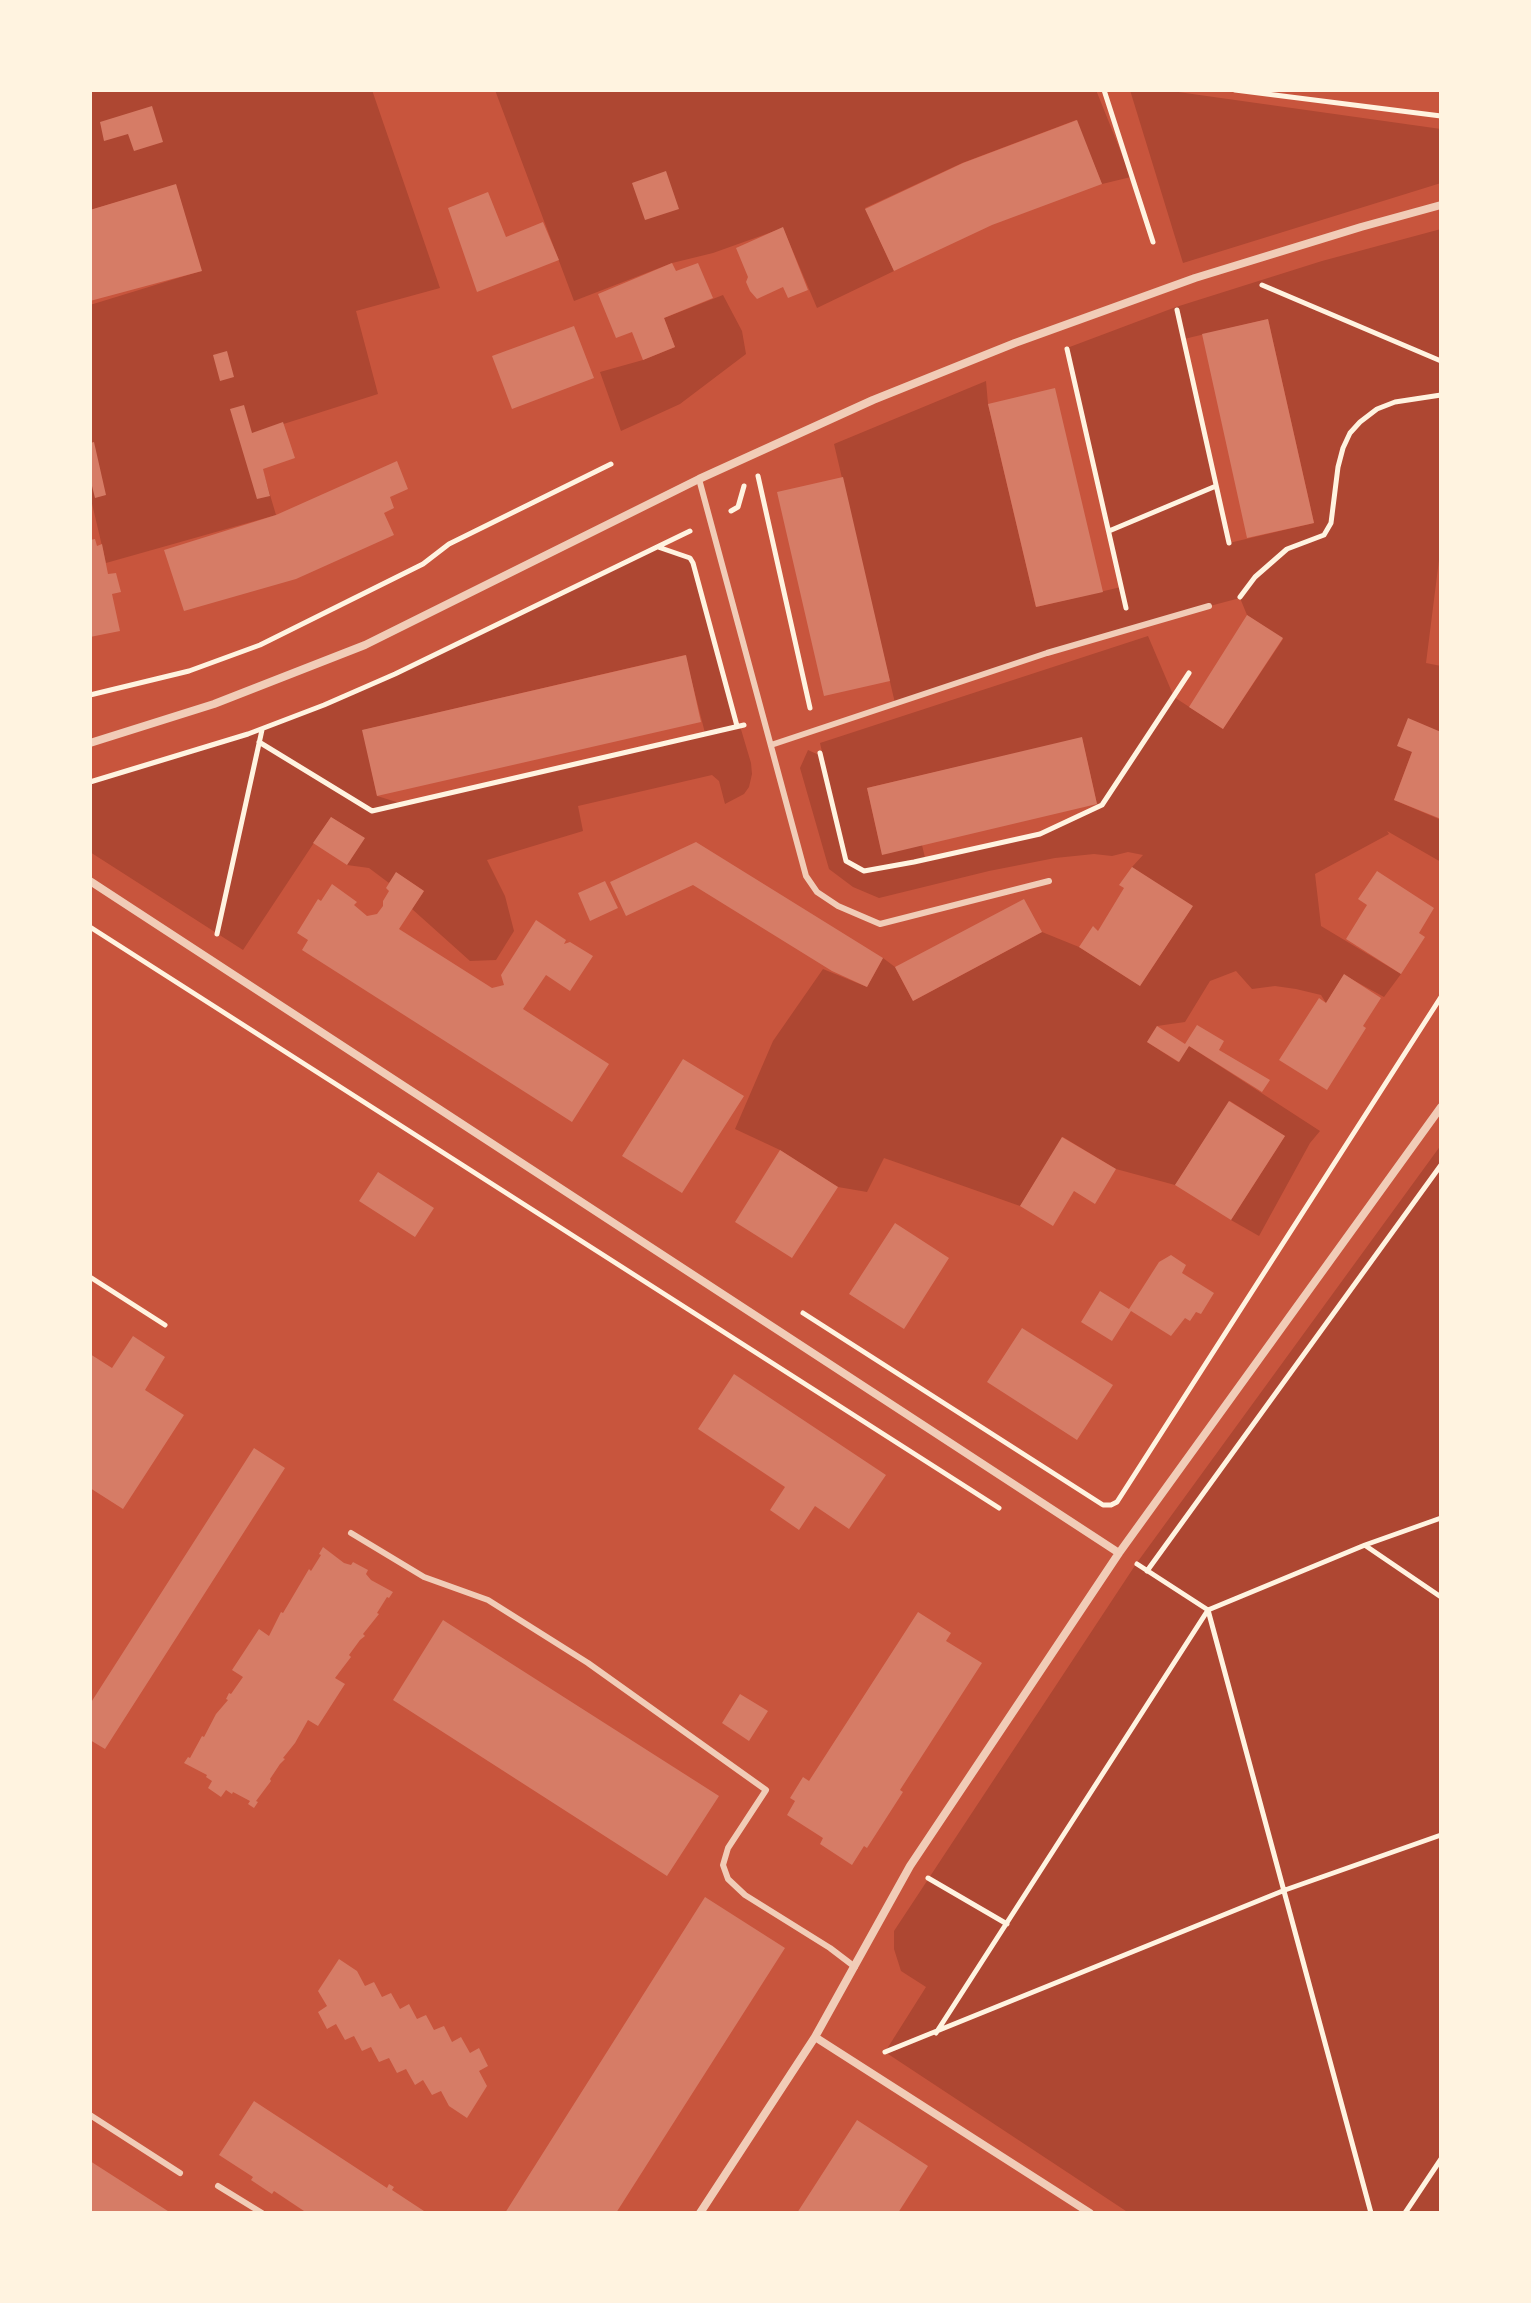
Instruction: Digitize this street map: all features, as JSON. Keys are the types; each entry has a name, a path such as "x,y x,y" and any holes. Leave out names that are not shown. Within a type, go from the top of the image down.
{"street":[{"path":"90,743 214,704 365,645 699,479 873,400 1015,343 1195,278 1441,205"},
{"path":"90,881 1119,1553"},
{"path":"700,2213 815,2037 910,1866 1119,1553 1441,1107"},
{"path":"815,2037 1090,2213"}],"lane":[{"path":"699,479 806,876 817,892 838,906 880,924 1049,881"},
{"path":"771,745 1131,627 1209,606"},
{"path":"351,1533 424,1577 488,1600 588,1663 766,1790 728,1848 723,1865 728,1879 745,1895 855,1967"},
{"path":"90,2115 180,2173"},
{"path":"218,2186 262,2213"}],"path":[{"path":"1104,90 1153,242"},
{"path":"1235,90 1441,116"},
{"path":"1269,278 1256,282 1441,361"},
{"path":"1166,311 1190,303"},
{"path":"1176,308 1229,543"},
{"path":"1053,353 1067,348 1131,627"},
{"path":"1240,597 1255,577 1287,549 1324,535 1331,523 1343,448 1360,422 1377,409 1395,402 1441,395"},
{"path":"90,695 189,671 260,645 423,564 462,537 611,464"},
{"path":"90,782 262,729 395,674 738,507 745,485 770,470"},
{"path":"758,475 846,861 864,871 1040,834 1102,805 1189,673"},
{"path":"1109,531 1216,486"},
{"path":"657,547 690,558 693,563 737,726"},
{"path":"259,742 372,811 764,720"},
{"path":"217,934 262,729"},
{"path":"90,927 927,1462"},
{"path":"796,1309 1103,1505 1111,1505 1117,1502 1441,997"},
{"path":"1147,1571 1441,1165"},
{"path":"90,1277 165,1325"},
{"path":"936,2033 1208,1610 1365,1545 1441,1518"},
{"path":"1365,1545 1441,1597"},
{"path":"1119,1553 1208,1610 1371,2213"},
{"path":"885,2052 1285,1890 1441,1835"},
{"path":"927,1877 1007,1924"},
{"path":"1405,2213 1441,2159"}],"shaded area":[{"path":"90,90 372,90 440,288 356,311 378,394 252,434 276,515 106,563 90,495 90,305 201,271 176,185 90,210"},
{"path":"495,90 1096,90 1131,177 1102,184 1076,120 962,163 865,208 894,271 817,308 783,228 713,253 672,263 574,301"},
{"path":"1130,90 1164,90 1441,129 1441,183 1183,263"},
{"path":"1441,229 1441,544 1426,663 1441,666 1441,732 1412,752 1394,800 1441,820 1441,862 1387,831 1389,834 1315,874 1321,926 1401,974 1384,997 1344,975 1326,1003 1321,995 1296,989 1275,986 1252,989 1236,971 1210,981 1185,1022 1157,1026 1147,1042 1178,1062 1189,1046 1320,1131 1310,1143 1259,1236 1231,1220 1285,1136 1230,1101 1175,1185 1116,1169 1063,1137 1020,1206 884,1158 867,1192 838,1187 780,1150 735,1129 773,1041 823,969 867,987 883,958 895,967 913,1001 1042,932 1079,947 1140,986 1192,907 1132,867 1143,855 1128,852 1112,856 1094,854 1055,858 879,898 853,887 829,869 800,768 808,750 821,756 842,839 820,743 1148,636 1174,697 1223,729 1283,639 1247,615 1240,598 1142,624 895,703 834,444 986,381 988,404 1036,607 1121,587 1067,348 1176,307 1322,261","holes":["1268,319 1314,523 1229,543 1184,339","1082,738 1097,804 1100,804 1040,835 925,858 922,845 882,854 867,788"]},
{"path":"723,295 742,331 746,354 680,404 621,431 600,372 675,347 664,318"},
{"path":"657,547 690,558 752,774 744,794 725,804 719,781 712,775 578,806 583,831 487,860 505,896 514,931 496,960 470,961 412,909 424,891 397,873 389,883 369,868 347,865 364,838 331,817 243,950 90,852 90,782 262,729 326,704","holes":["685,655 705,733 403,804 377,796 363,730"]},
{"path":"1441,1145 1441,2213 1129,2213 885,2052 926,1987 901,1971 894,1949 894,1931 1136,1564"}],"building":[{"path":"152,106 163,142 134,151 128,134 104,141 100,122"},
{"path":"1077,120 1102,184 992,225 894,271 865,209 963,163"},
{"path":"666,171 679,209 645,220 632,183"},
{"path":"176,184 202,271 90,301 90,210"},
{"path":"488,192 506,237 543,222 559,260 477,292 448,208"},
{"path":"783,227 808,290 788,298 783,287 757,299 746,282 748,277 736,248"},
{"path":"672,263 676,271 698,263 713,298 664,318 675,347 643,360 632,332 616,338 598,294"},
{"path":"1268,319 1314,523 1247,538 1202,334"},
{"path":"574,326 594,378 512,409 492,356"},
{"path":"227,351 234,377 220,381 213,355"},
{"path":"1055,388 1103,592 1036,607 988,404"},
{"path":"244,405 252,433 283,422 295,458 263,469 270,496 257,499 230,409"},
{"path":"94,442 106,495 95,498 90,478 90,443"},
{"path":"397,461 408,489 390,497 394,508 384,513 394,535 296,579 184,611 164,550 276,515"},
{"path":"843,477 890,681 824,696 777,492"},
{"path":"95,539 97,546 102,544 108,574 116,573 121,592 112,594 120,631 90,637 90,540"},
{"path":"1247,615 1283,638 1223,729 1189,707"},
{"path":"686,655 701,722 377,796 362,730"},
{"path":"1408,718 1441,732 1441,819 1394,800 1412,752 1397,746"},
{"path":"1082,737 1097,804 882,855 867,788"},
{"path":"331,817 365,838 347,865 313,843"},
{"path":"696,842 883,958 867,987 832,971 693,885 626,916 610,882"},
{"path":"1132,867 1193,906 1140,986 1079,947 1093,926 1098,931 1124,888 1119,885"},
{"path":"1377,871 1434,908 1419,933 1425,937 1401,974 1346,939 1367,905 1358,899"},
{"path":"396,872 424,891 399,929 492,988 504,985 501,975 536,920 566,940 564,944 570,942 593,956 570,991 546,975 523,1009 609,1064 572,1122 302,950 308,940 297,933 318,899 321,901 332,884 357,902 354,905 367,916 377,914 383,906 389,891 386,888"},
{"path":"605,881 618,908 590,921 578,893"},
{"path":"1024,899 1042,932 913,1001 895,967"},
{"path":"1344,974 1381,998 1327,1090 1279,1060 1319,998 1326,1003"},
{"path":"1197,1025 1224,1041 1219,1050 1270,1080 1262,1092 1189,1046 1179,1062 1147,1042 1157,1026 1185,1044"},
{"path":"683,1059 744,1096 682,1193 622,1156"},
{"path":"1229,1101 1285,1136 1231,1220 1175,1185"},
{"path":"1062,1137 1116,1169 1095,1204 1074,1191 1053,1226 1020,1206"},
{"path":"780,1150 838,1187 792,1258 735,1222"},
{"path":"378,1172 434,1208 415,1237 359,1201"},
{"path":"895,1223 949,1258 904,1329 849,1294"},
{"path":"1171,1255 1186,1265 1182,1273 1214,1293 1201,1314 1196,1312 1190,1321 1185,1318 1171,1336 1131,1311 1112,1341 1081,1322 1100,1291 1129,1309 1159,1262"},
{"path":"1022,1328 1113,1385 1077,1440 987,1382"},
{"path":"133,1336 165,1357 145,1390 184,1415 123,1509 90,1488 90,1354 112,1368"},
{"path":"734,1374 886,1475 849,1529 815,1506 799,1530 770,1510 785,1487 698,1429"},
{"path":"254,1448 285,1468 105,1749 90,1740 90,1704"},
{"path":"323,1547 344,1563 351,1565 353,1562 368,1570 366,1574 371,1580 393,1592 335,1678 345,1684 318,1726 308,1720 254,1808 248,1804 250,1801 233,1792 226,1790 221,1797 208,1788 212,1781 207,1775 184,1763 228,1700 229,1693 243,1677 232,1670 259,1629 269,1636 281,1612 321,1555"},
{"path":"918,1612 951,1633 946,1641 982,1663 900,1790 903,1792 867,1848 864,1846 852,1865 820,1844 823,1838 787,1815 795,1801 790,1798 803,1777 809,1781"},
{"path":"443,1620 719,1796 667,1876 393,1700"},
{"path":"740,1694 768,1711 749,1741 722,1723"},
{"path":"705,1897 785,1948 616,2213 505,2213"},
{"path":"339,1959 357,1971 365,1986 374,1982 382,1997 391,1993 400,2009 409,2004 417,2019 426,2015 434,2030 444,2026 452,2042 461,2037 470,2053 479,2048 488,2066 479,2071 487,2086 467,2118 449,2106 441,2091 432,2095 423,2080 415,2085 406,2069 397,2073 389,2058 379,2062 371,2047 362,2051 354,2036 345,2040 336,2024 327,2029 318,2012 327,2006 318,1991"},
{"path":"254,2101 387,2188 389,2184 394,2187 392,2190 424,2211 307,2213 274,2191 272,2194 251,2180 253,2177 219,2155"},
{"path":"857,2120 928,2166 898,2213 797,2213"},
{"path":"90,2161 171,2213 90,2213"}]}
